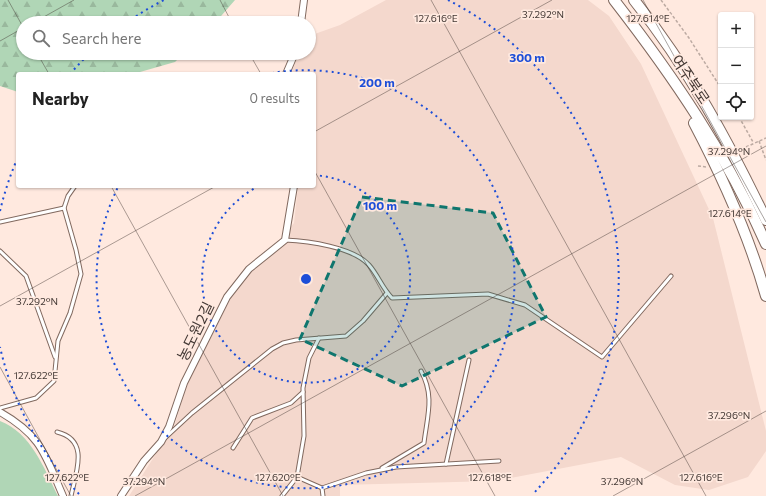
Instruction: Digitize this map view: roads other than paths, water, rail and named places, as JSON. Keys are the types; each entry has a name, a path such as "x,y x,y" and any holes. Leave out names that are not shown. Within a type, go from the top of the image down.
{"highway":[{"name":"여주북로","path":"614,0 683,92 740,190 766,244"},
{"name":"여주북로","path":"634,0 686,74 733,152 766,220"},
{"path":"649,45 679,95 724,183 756,258 766,296"}],"street":[{"path":"302,16 304,0"},
{"path":"287,72 292,60"},
{"path":"285,240 294,188"},
{"name":"농도원2길","path":"121,496 144,461 161,442 169,427 184,384 227,297 249,269 285,240"},
{"path":"0,412 14,420 36,439 43,450 64,496"}],"lane":[{"path":"0,408 36,398 54,381 58,341 70,313 81,274 64,208 68,196 74,188"},
{"path":"0,222 64,208"},
{"path":"285,240 306,241 343,250 360,257 369,266 392,298 488,294 525,305 602,357 672,276"},
{"path":"0,251 26,276 56,358"},
{"path":"161,442 192,413 272,349 283,343 346,336 363,321 387,293"},
{"path":"282,496 297,477 304,436 303,392 308,358 319,338"},
{"path":"446,464 469,360"},
{"path":"379,470 424,443 430,396 427,382 420,372"},
{"path":"233,448 252,418 291,403 303,392"},
{"path":"56,432 65,434 77,446 79,454 71,496"},
{"path":"297,477 322,488 379,470 396,467 499,461"},
{"path":"322,488 323,496"}]}
